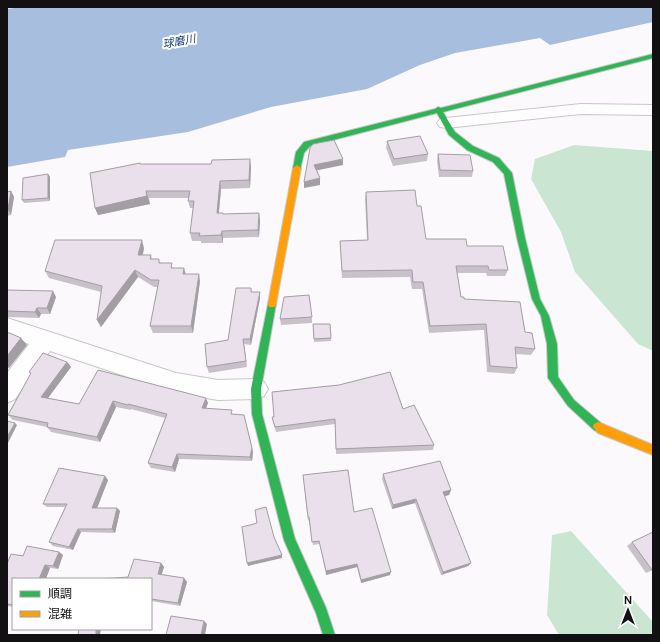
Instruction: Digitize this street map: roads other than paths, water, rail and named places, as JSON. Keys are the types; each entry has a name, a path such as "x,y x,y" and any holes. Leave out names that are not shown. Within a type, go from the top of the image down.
{"street":[{"path":"328,635 322,612 290,540 257,414 256,389 300,152 307,144 442,116 653,56"},
{"path":"442,116 581,109 653,110"},
{"path":"442,116 452,133 470,148 496,160 508,173 521,238 536,299 545,316 552,344 553,378 571,403 602,430 653,450"},
{"path":"7,327 176,383 218,390 256,389"},
{"path":"7,392 45,339"}],"water":[{"name":"球磨川","path":"22,7 653,7 653,22 550,45 540,38 455,53 420,65 367,89 271,107 188,132 68,150 65,157 7,167 7,9"}]}
